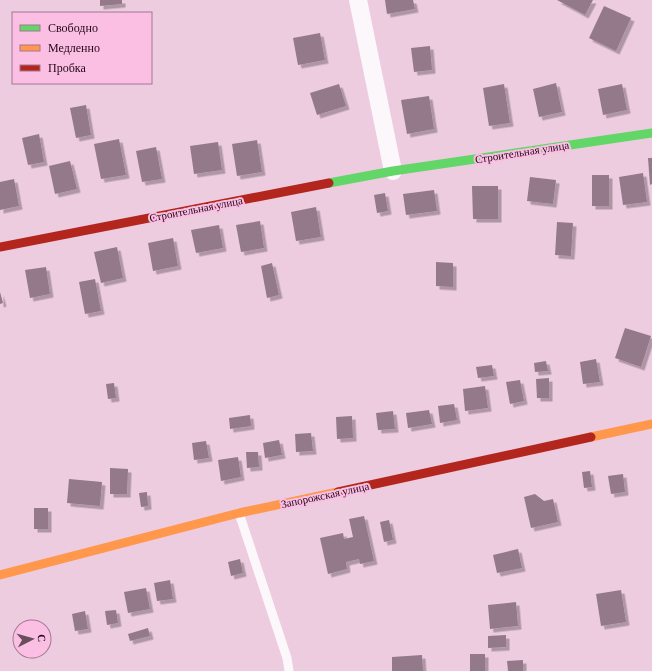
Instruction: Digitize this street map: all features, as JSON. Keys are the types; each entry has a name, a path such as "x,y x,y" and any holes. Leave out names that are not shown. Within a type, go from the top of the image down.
{"street":[{"path":"358,0 393,171"},
{"name":"Строительная улица","path":"0,247 393,171 652,133"},
{"name":"Запорожская улица","path":"0,575 239,513 652,424"}],"lane":[{"path":"239,513 287,658 289,671"}],"building":[{"path":"100,0 122,0 122,4 100,6"},
{"path":"385,0 413,0 415,9 387,14"},
{"path":"557,0 593,0 585,15"},
{"path":"604,6 631,18 616,51 589,38"},
{"path":"320,33 325,60 298,65 293,38"},
{"path":"430,46 432,70 414,72 411,48"},
{"path":"556,83 562,112 539,117 533,89"},
{"path":"339,84 346,106 317,115 310,93"},
{"path":"504,84 510,123 489,126 483,88"},
{"path":"622,84 627,110 603,115 598,89"},
{"path":"429,96 434,129 407,134 401,100"},
{"path":"86,105 91,135 76,138 70,108"},
{"path":"39,134 44,162 28,165 22,138"},
{"path":"119,139 126,175 101,179 94,144"},
{"path":"257,140 262,172 237,176 232,144"},
{"path":"218,142 222,170 194,174 190,146"},
{"path":"156,147 162,179 142,182 136,151"},
{"path":"648,158 652,158 652,184 650,185"},
{"path":"70,161 77,189 55,194 49,166"},
{"path":"643,173 647,202 623,205 619,177"},
{"path":"592,175 609,175 609,206 592,206"},
{"path":"530,177 556,180 553,204 527,201"},
{"path":"14,179 19,206 0,210 0,182"},
{"path":"472,186 498,186 498,219 473,219"},
{"path":"434,190 437,211 406,215 403,194"},
{"path":"385,193 388,211 377,213 374,195"},
{"path":"316,207 321,237 296,241 291,212"},
{"path":"260,221 264,248 241,252 236,225"},
{"path":"557,222 573,223 571,256 555,255"},
{"path":"219,225 223,248 196,253 191,230"},
{"path":"173,238 178,266 153,271 148,243"},
{"path":"117,247 123,278 101,283 94,252"},
{"path":"436,262 453,263 453,287 436,286"},
{"path":"272,263 279,295 267,298 261,266"},
{"path":"46,267 50,294 30,298 25,270"},
{"path":"95,279 101,311 85,314 79,282"},
{"path":"0,292 3,303 0,304"},
{"path":"625,328 651,336 641,367 615,358"},
{"path":"596,359 600,382 583,384 580,362"},
{"path":"546,361 548,371 535,372 534,363"},
{"path":"492,365 494,376 478,378 476,367"},
{"path":"549,378 549,398 537,398 536,379"},
{"path":"520,380 524,401 510,404 506,382"},
{"path":"114,383 116,398 108,399 106,384"},
{"path":"485,386 488,408 465,411 463,389"},
{"path":"454,404 457,420 440,423 438,406"},
{"path":"429,410 432,424 408,428 406,413"},
{"path":"393,411 395,429 378,430 376,413"},
{"path":"250,415 251,426 230,429 229,418"},
{"path":"352,416 353,438 337,439 336,417"},
{"path":"311,433 313,451 296,452 295,434"},
{"path":"279,440 282,455 265,458 263,443"},
{"path":"206,441 209,458 194,460 192,443"},
{"path":"246,452 258,452 259,467 247,468"},
{"path":"238,457 241,477 221,481 218,460"},
{"path":"110,468 128,469 127,494 110,494"},
{"path":"590,471 592,487 584,488 582,472"},
{"path":"623,474 625,492 611,494 608,476"},
{"path":"69,479 102,482 100,506 67,503"},
{"path":"147,492 148,506 141,507 139,493"},
{"path":"535,494 544,501 553,499 558,522 531,528 524,497"},
{"path":"34,508 48,508 48,529 34,529"},
{"path":"364,516 374,561 360,564 359,559 346,562 347,569 328,574 320,538 343,533 344,539 353,537 349,519"},
{"path":"389,520 393,540 384,542 380,522"},
{"path":"518,549 522,568 497,573 493,555"},
{"path":"240,559 243,573 231,576 228,562"},
{"path":"170,580 173,599 157,601 154,583"},
{"path":"146,588 150,609 128,613 124,592"},
{"path":"621,590 626,622 601,626 596,594"},
{"path":"516,602 518,626 490,629 488,605"},
{"path":"116,610 118,623 107,625 105,611"},
{"path":"85,611 88,629 75,631 72,614"},
{"path":"148,628 150,636 130,641 128,634"},
{"path":"506,635 506,647 488,648 488,636"},
{"path":"470,654 485,654 485,671 470,671"},
{"path":"422,655 423,671 392,671 392,657"},
{"path":"523,660 523,671 508,671 507,661"}],"traffic: fast":[{"path":"329,183 393,171 652,133"}],"traffic: slow":[{"path":"591,437 652,424"},
{"path":"0,575 239,513 338,492"}],"traffic: jam":[{"path":"0,247 329,183"},
{"path":"338,492 591,437"}]}
